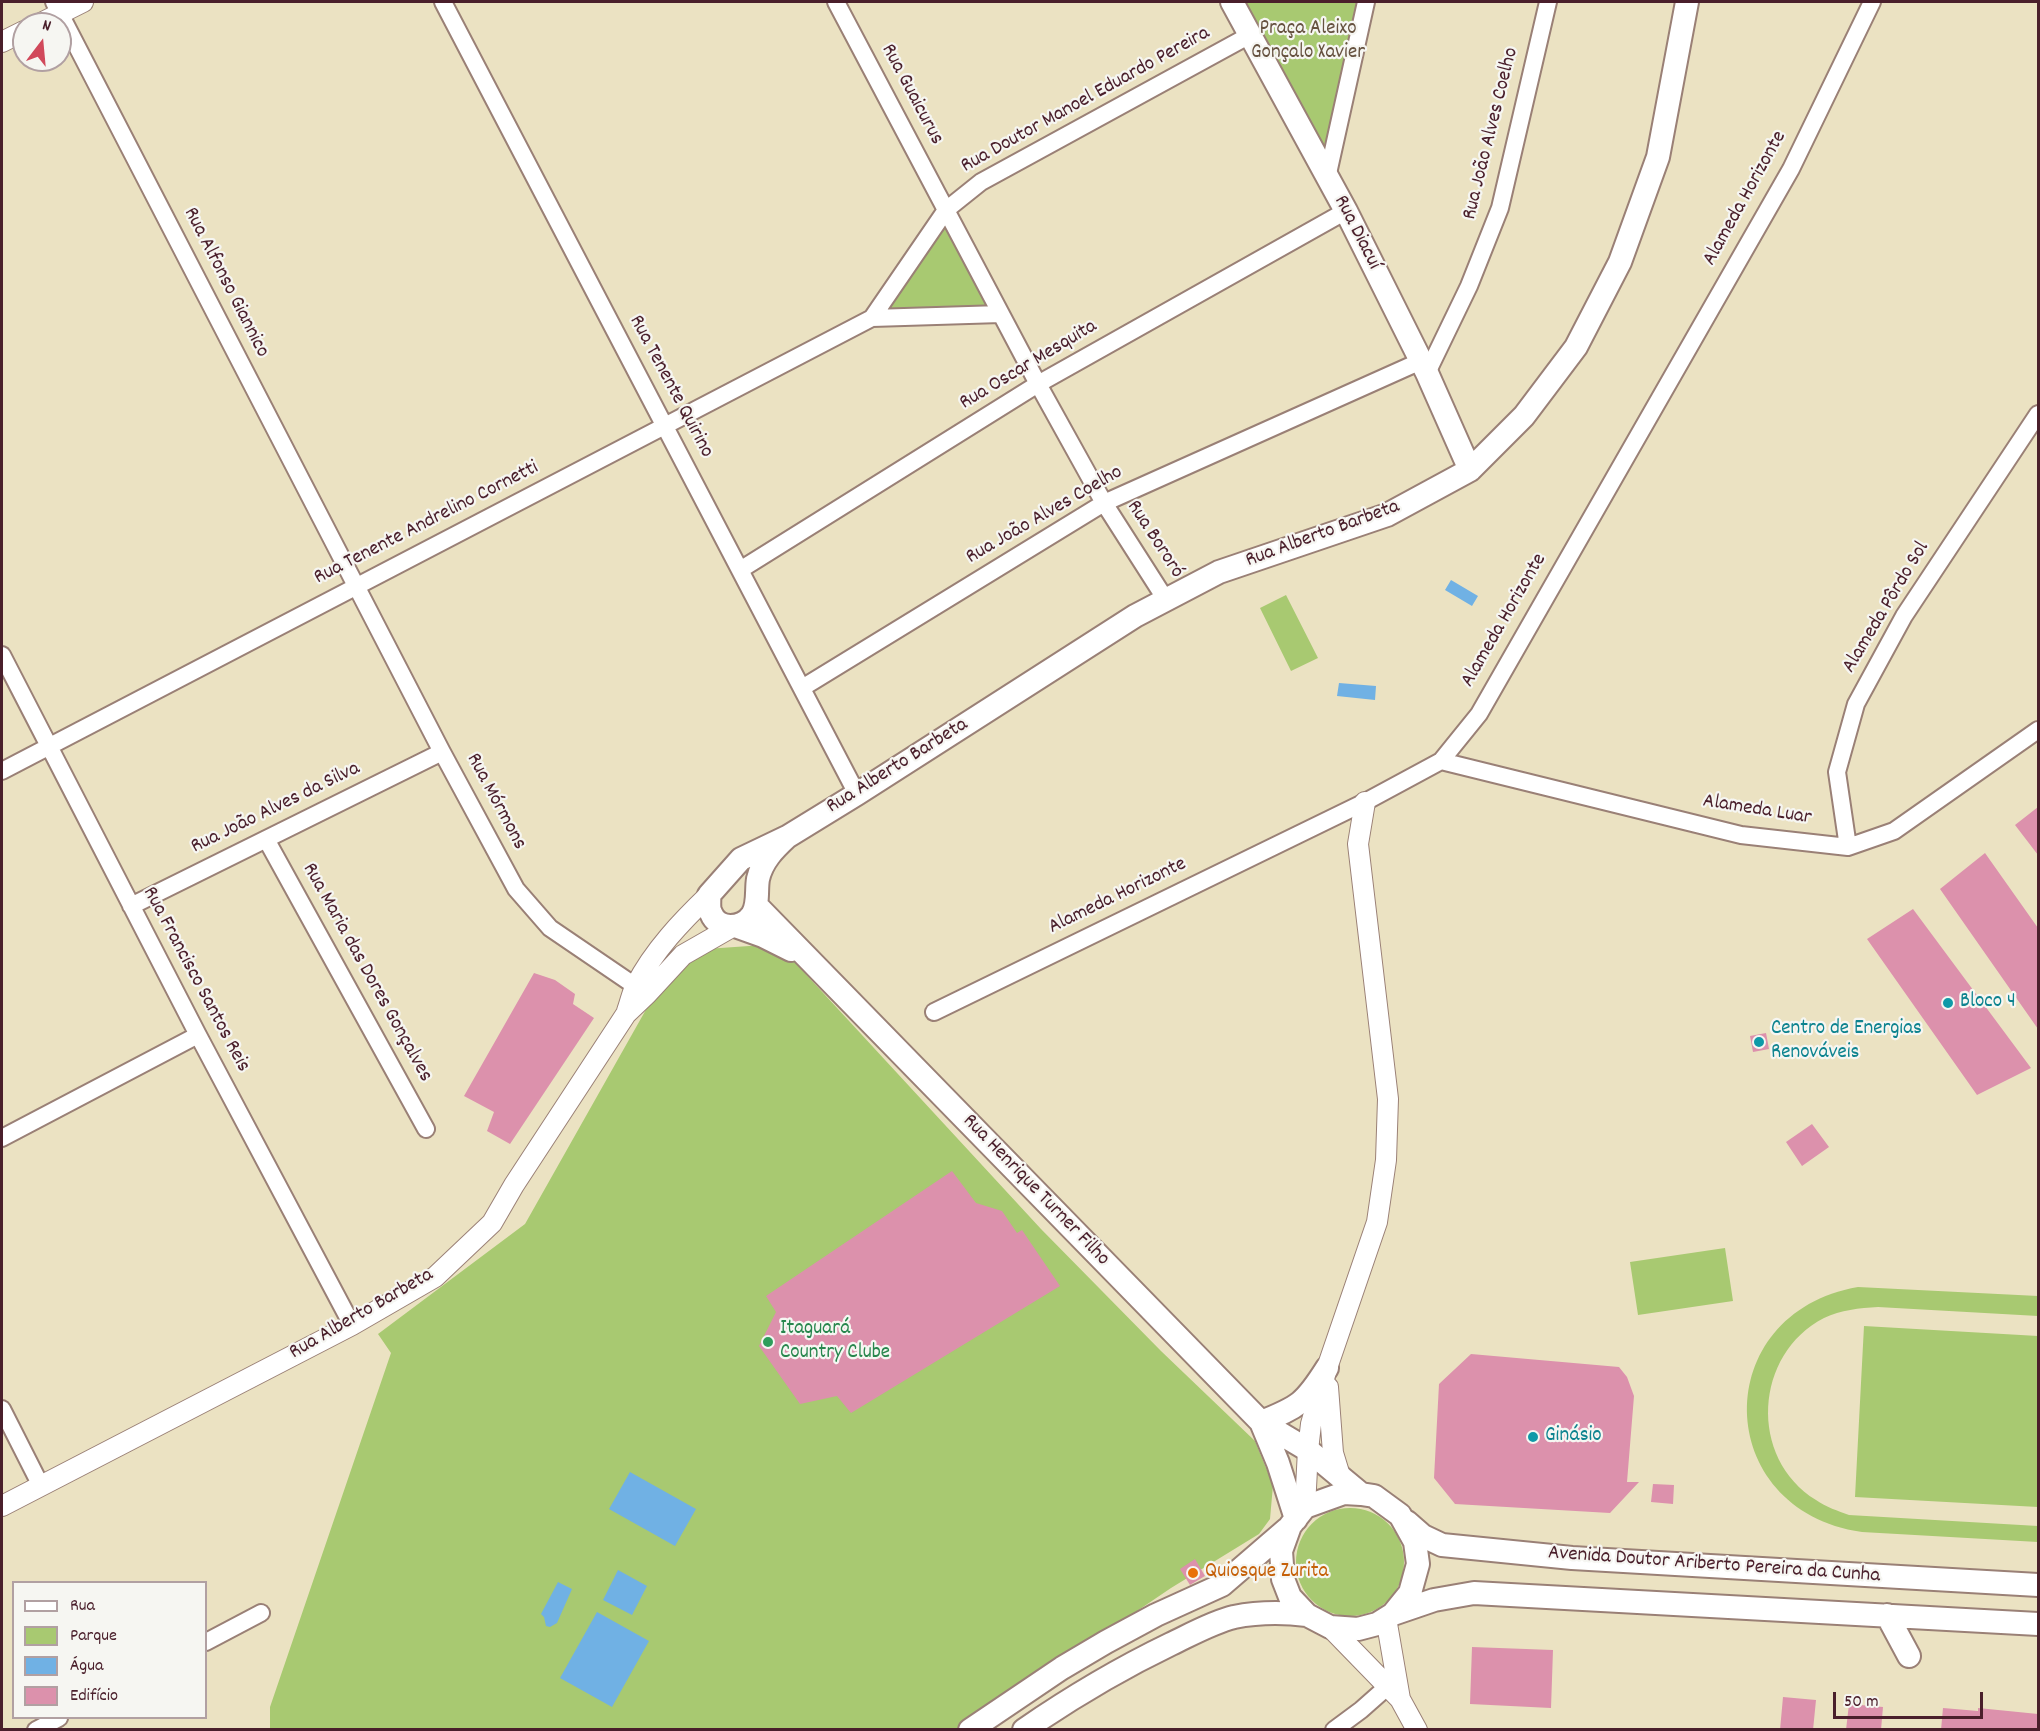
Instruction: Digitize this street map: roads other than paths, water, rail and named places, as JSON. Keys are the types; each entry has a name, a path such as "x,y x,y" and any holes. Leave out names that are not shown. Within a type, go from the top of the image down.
{"main road":[{"name":"Rua Diacuí","path":"1232,2 1346,211 1424,367 1470,470"},
{"name":"Rua Alberto Barbeta","path":"787,837 1135,616 1219,572 1387,515 1470,470 1524,416 1576,347 1620,262 1658,157 1687,2"},
{"path":"787,837 741,858 714,889 710,912 718,922 778,943 808,961"},
{"path":"733,927 746,923 754,912 758,878 768,856 787,837"},
{"path":"714,889 735,879 749,886 756,904 808,961"},
{"name":"Rua Henrique Turner Filho","path":"808,961 1261,1422 1308,1450 1361,1494"},
{"path":"1261,1422 1289,1411 1310,1395 1327,1368"},
{"name":"Rua Henrique Turner Filho","path":"1261,1422 1297,1517"},
{"path":"970,1730 1062,1668 1106,1642 1156,1615 1222,1585 1260,1554 1297,1517 1344,1493 1374,1496 1400,1515 1415,1542 1418,1564 1410,1593 1390,1616 1377,1624 1358,1629 1330,1627 1307,1615 1290,1597 1283,1579 1281,1551 1297,1517"},
{"name":"Avenida Doutor Ariberto Pereira da Cunha","path":"1400,1515 1423,1536 1442,1545 1580,1558 2038,1585"},
{"name":"Avenida Doutor Ariberto Pereira da Cunha","path":"1390,1616 1434,1600 1474,1593 2038,1624"},
{"path":"1024,1730 1075,1695 1186,1636 1233,1617 1280,1611 1307,1615"},
{"path":"1887,1615 1909,1656"}],"street":[{"path":"57,7 83,2"},
{"name":"Rua Tenente Quirino","path":"443,2 857,794"},
{"name":"Rua Guaicurus","path":"836,2 1001,314"},
{"path":"1327,178 1366,2"},
{"name":"Rua João Alves Coelho","path":"802,688 1104,503 1424,367 1469,286 1500,208 1548,2"},
{"name":"Alameda Horizonte","path":"934,1012 1365,802 1441,761 1479,714 1791,169 1872,2"},
{"name":"Rua Alfonso Giannico","path":"57,7 356,586"},
{"name":"Rua Doutor Manoel Eduardo Pereira","path":"872,318 946,210 981,182 1250,35"},
{"name":"Rua Oscar Mesquita","path":"740,570 1038,384 1346,211"},
{"path":"872,318 1001,314"},
{"name":"Rua Bororó","path":"1001,314 1104,503 1166,600"},
{"name":"Rua Tenente Andrelino Cornetti","path":"2,771 872,318"},
{"name":"Alameda Pôrdo Sol","path":"1848,847 1837,772 1856,704 1904,616 2038,414"},
{"name":"Rua Mórmons","path":"356,586 516,890 550,928 641,990"},
{"name":"Rua Francisco Santos Reis","path":"2,655 198,1035 352,1325"},
{"name":"Alameda Luar","path":"1441,761 1741,835 1848,847 1894,831 2038,730"},
{"name":"Rua João Alves da Silva","path":"131,906 442,752"},
{"path":"1297,1517 1311,1424 1327,1368 1377,1222 1386,1160 1388,1099 1358,844 1365,802"},
{"name":"Rua Maria das Dores Gonçalves","path":"266,839 426,1130"},
{"path":"641,990 660,947 714,889"},
{"path":"641,990 683,955 733,927"},
{"name":"Rua Alberto Barbeta","path":"2,1506 352,1325 435,1277 492,1223 641,990"},
{"path":"2,1138 198,1035"},
{"path":"1327,1368 1333,1453 1340,1476"},
{"path":"2,1409 41,1486"},
{"path":"207,1641 261,1613"},
{"path":"1390,1616 1394,1693"},
{"path":"1330,1627 1394,1693 1417,1730"},
{"path":"1334,1730 1361,1710 1394,1693"},
{"path":"36,1730 57,1719"}],"water":[{"path":"1451,580 1478,596 1472,606 1445,590"},
{"path":"1339,683 1376,686 1375,700 1337,696"},
{"path":"630,1472 696,1509 675,1546 609,1509"},
{"path":"618,1570 647,1586 632,1615 603,1600"},
{"path":"558,1582 572,1589 557,1623 550,1627 546,1626 541,1614"},
{"path":"597,1612 649,1641 612,1707 560,1678"}],"place":[{"name":"Bloco 4","path":"1948,1003"},
{"name":"Centro de Energias Renováveis","path":"1759,1042"},
{"name":"Itaguará Country Clube","path":"768,1342"},
{"name":"Ginásio","path":"1533,1437"},
{"name":"Quiosque Zurita","path":"1193,1573"}],"park label":[{"name":"Praça Aleixo Gonçalo Xavier","path":"1308,42"}]}
